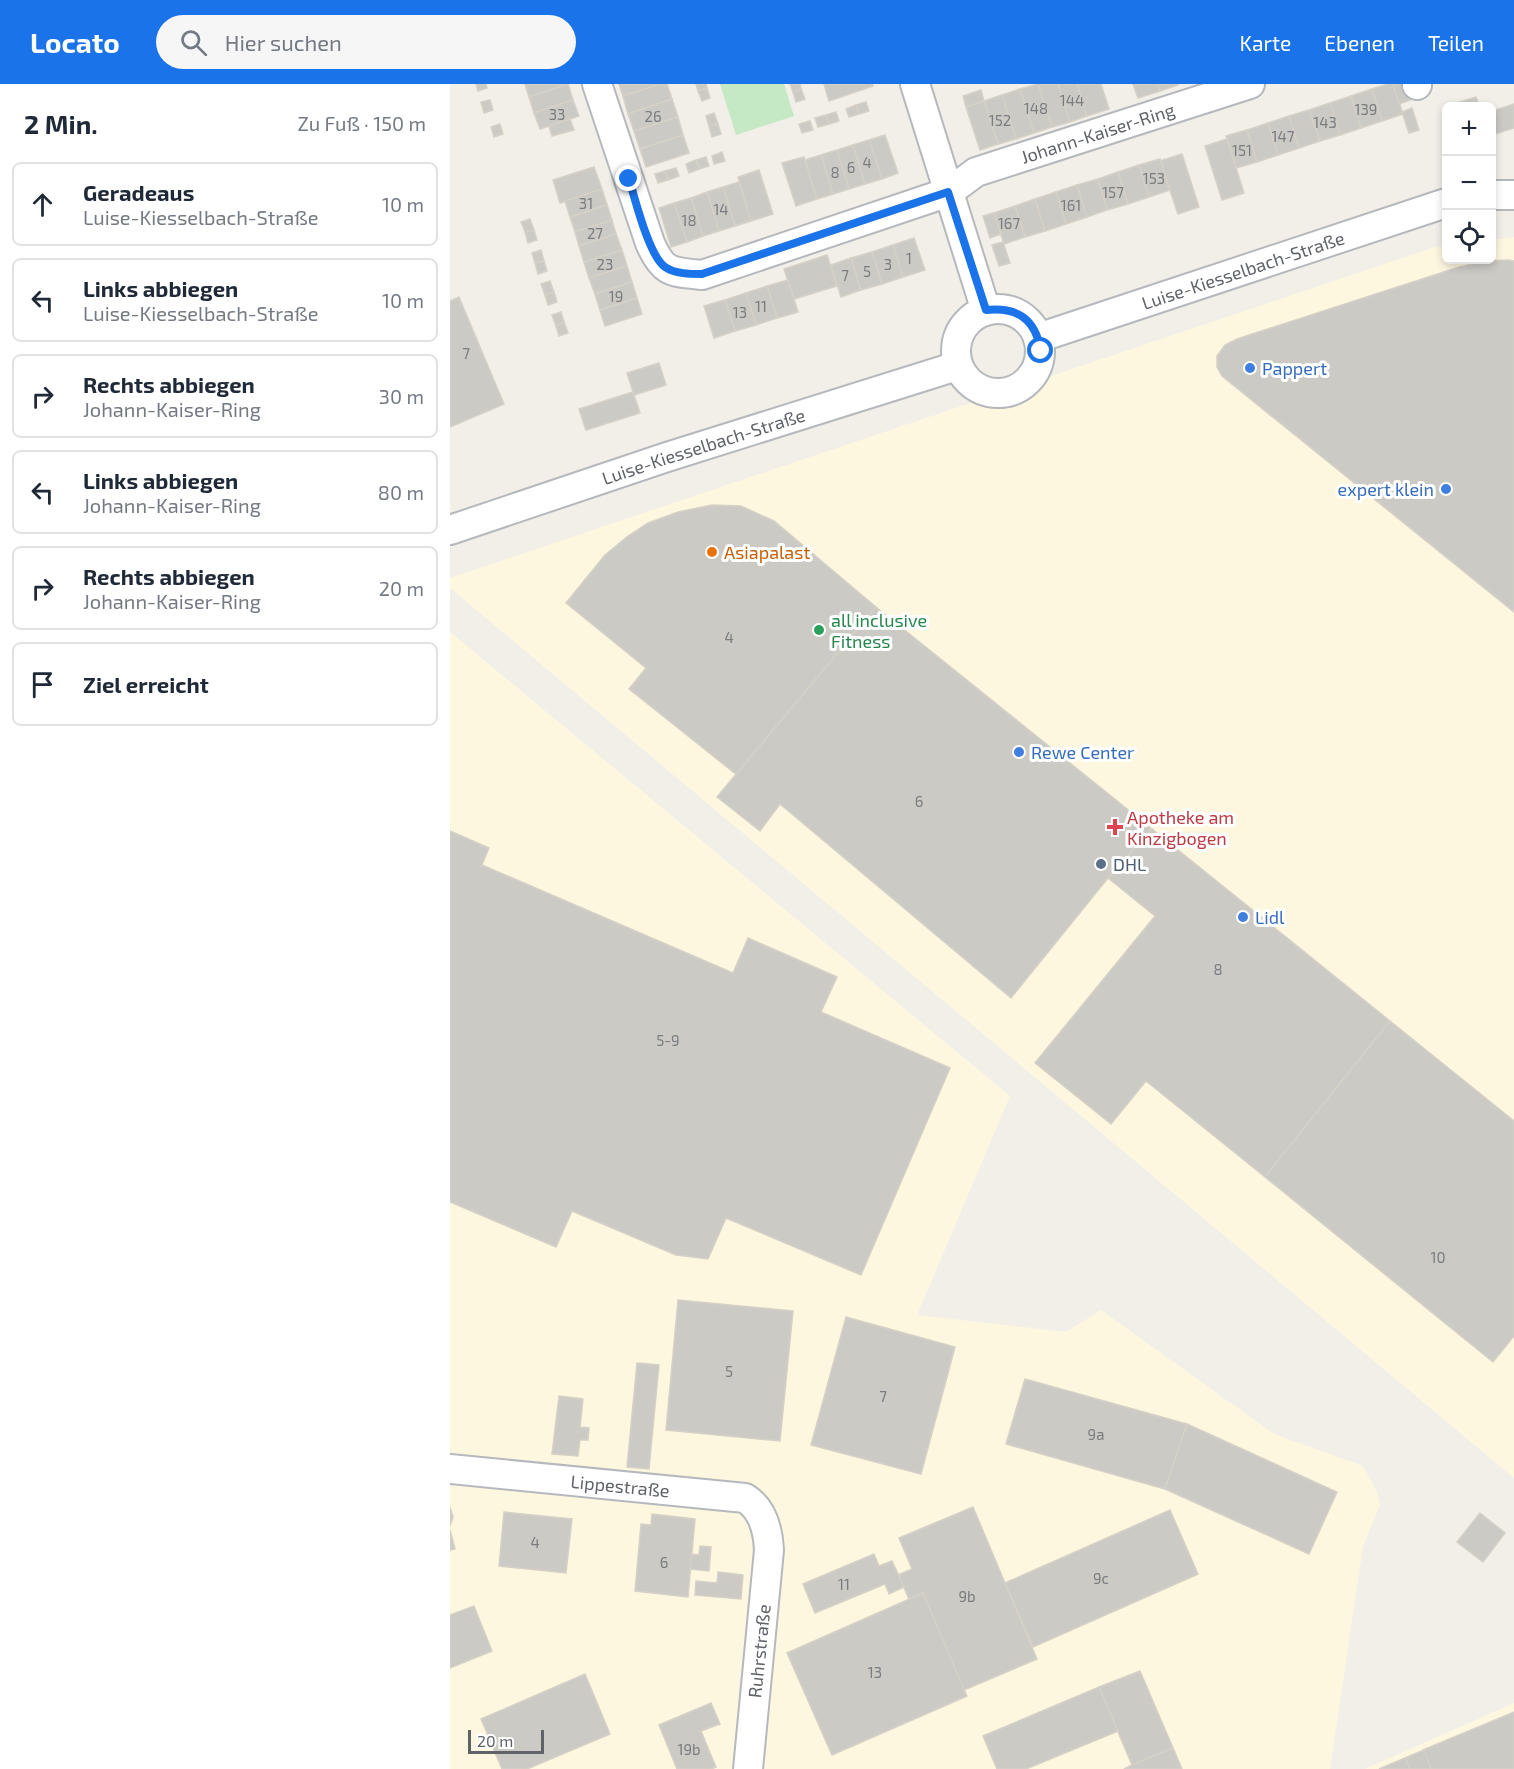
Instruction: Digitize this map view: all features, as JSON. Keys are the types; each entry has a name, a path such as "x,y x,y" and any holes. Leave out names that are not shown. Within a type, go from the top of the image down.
{"street":[{"name":"Johann-Kaiser-Ring","path":"597,84 657,260 666,268 682,273 702,274 948,192 976,172 1250,84"},
{"path":"915,84 986,310"},
{"path":"1496,195 1514,195"},
{"name":"Luise-Kiesselbach-Straße","path":"1038,338 1442,204"},
{"path":"1002,309 1018,313 1030,323 1038,338 1041,351 1036,371 1023,386 1010,393 997,394 979,389 964,377 957,366 955,352 957,339 963,326 986,310 1002,309"},
{"name":"Luise-Kiesselbach-Straße","path":"450,530 667,457 957,366"},
{"name":"Lippestraße","path":"450,1469 745,1498 756,1504 768,1533"},
{"name":"Ruhrstraße","path":"748,1769 769,1550 768,1533"}],"shaded area":[{"path":"1514,237 1514,1478 450,588 450,578 1432,248 1442,247 1442,264 1496,264 1496,239"},
{"path":"450,632 1010,1096 917,1315 1066,1332 1101,1310 1274,1434 1363,1466 1376,1490 1380,1505 1363,1546 1330,1769 450,1769"},
{"path":"1514,1703 1514,1769 1365,1769"}],"green space":[{"path":"720,84 784,84 794,116 736,135"}],"building":[{"path":"476,84 486,84 487,88 478,91"},
{"path":"525,84 567,84 529,97"},
{"path":"568,84 573,100 534,113 529,97"},
{"path":"619,84 660,84 623,96"},
{"path":"660,84 667,84 672,99 628,114 623,96"},
{"path":"696,84 706,84 707,88 698,91"},
{"path":"790,84 800,84 801,89 793,92"},
{"path":"824,84 872,84 873,86 829,101"},
{"path":"1038,84 1058,84 1070,122 1052,127"},
{"path":"1038,84 1052,127 1034,133 1020,89"},
{"path":"1058,84 1077,84 1087,116 1070,122"},
{"path":"1077,84 1101,84 1109,109 1087,116"},
{"path":"1133,84 1157,84 1160,91 1138,98"},
{"path":"1157,84 1178,84 1178,85 1160,91"},
{"path":"1393,84 1403,114 1382,121 1372,89"},
{"path":"1393,84 1405,84 1410,100 1399,104"},
{"path":"707,88 710,98 702,101 698,91"},
{"path":"801,89 805,99 796,102 793,92"},
{"path":"1020,89 1034,133 1016,139 1002,95"},
{"path":"1372,89 1382,121 1361,128 1351,96"},
{"path":"981,90 984,101 966,107 963,96"},
{"path":"1002,95 1016,139 998,144 984,101"},
{"path":"1351,96 1361,128 1340,135 1330,103"},
{"path":"1476,97 1478,102 1460,102"},
{"path":"672,99 678,117 634,131 628,114"},
{"path":"490,100 493,110 484,113 481,102"},
{"path":"573,100 579,116 540,129 534,113"},
{"path":"984,101 998,144 980,150 966,107"},
{"path":"866,102 869,111 859,114 856,105"},
{"path":"1330,103 1340,135 1320,141 1309,110"},
{"path":"1514,104 1514,128 1496,134 1496,110"},
{"path":"856,105 859,114 849,117 846,109"},
{"path":"1412,108 1419,130 1409,133 1402,112"},
{"path":"1309,110 1320,141 1299,148 1289,116"},
{"path":"836,112 839,121 829,124 826,115"},
{"path":"714,113 718,124 709,126 706,116"},
{"path":"826,115 829,124 818,127 815,118"},
{"path":"1289,116 1299,148 1278,155 1268,123"},
{"path":"678,117 683,135 640,149 634,131"},
{"path":"570,119 574,130 552,136 549,126"},
{"path":"810,121 813,130 802,133 799,124"},
{"path":"1268,123 1278,155 1257,162 1247,130"},
{"path":"500,124 503,134 494,137 491,127"},
{"path":"718,124 721,134 712,137 709,126"},
{"path":"1247,130 1257,162 1236,168 1226,136"},
{"path":"683,135 689,153 646,167 640,149"},
{"path":"885,135 898,173 882,179 869,140"},
{"path":"1227,139 1244,193 1222,200 1205,146"},
{"path":"869,140 882,179 865,184 853,145"},
{"path":"853,145 865,184 849,189 837,150"},
{"path":"837,150 849,189 833,194 821,155"},
{"path":"722,152 725,161 714,164 712,156"},
{"path":"1182,154 1199,207 1178,214 1160,161"},
{"path":"821,155 833,194 817,199 805,160"},
{"path":"706,157 709,166 699,169 696,160"},
{"path":"804,157 817,199 796,206 782,163"},
{"path":"1160,159 1170,190 1149,197 1139,165"},
{"path":"696,160 699,169 689,173 686,164"},
{"path":"1139,165 1149,197 1128,204 1118,172"},
{"path":"594,167 602,189 560,203 553,180"},
{"path":"676,168 679,176 668,180 665,171"},
{"path":"759,170 773,214 751,221 738,177"},
{"path":"665,171 668,180 658,183 655,174"},
{"path":"1118,172 1128,204 1107,210 1098,179"},
{"path":"1098,179 1107,210 1087,217 1077,185"},
{"path":"739,182 751,221 735,226 723,187"},
{"path":"1077,185 1087,217 1066,224 1056,192"},
{"path":"723,187 735,226 719,231 707,192"},
{"path":"602,189 607,205 570,217 565,201"},
{"path":"707,192 719,231 703,236 691,198"},
{"path":"1056,192 1066,224 1045,231 1035,199"},
{"path":"691,198 703,236 687,242 674,203"},
{"path":"1035,199 1045,231 1025,237 1015,206"},
{"path":"674,203 687,242 671,247 659,208"},
{"path":"607,205 612,220 575,232 570,217"},
{"path":"1015,206 1025,237 1004,244 994,213"},
{"path":"994,213 1001,234 990,238 983,216"},
{"path":"530,219 534,230 525,232 521,222"},
{"path":"612,220 616,234 579,246 575,232"},
{"path":"534,230 537,240 528,243 525,232"},
{"path":"616,234 622,250 584,262 579,246"},
{"path":"914,238 925,270 903,277 893,245"},
{"path":"1003,242 1010,263 999,266 992,245"},
{"path":"893,245 903,277 882,284 872,252"},
{"path":"541,250 544,261 535,263 532,253"},
{"path":"622,250 627,266 589,278 584,262"},
{"path":"872,252 882,284 861,290 851,258"},
{"path":"827,255 837,286 794,299 784,269"},
{"path":"851,258 861,290 841,297 831,265"},
{"path":"544,261 547,271 538,274 535,263"},
{"path":"1496,261 1514,261 1514,612 1222,376 1217,367 1217,356 1225,345 1237,339 1459,267 1473,264 1496,264"},
{"path":"627,266 632,282 595,294 589,278"},
{"path":"788,280 798,312 777,318 767,286"},
{"path":"550,281 554,292 545,295 541,284"},
{"path":"632,282 637,298 600,310 595,294"},
{"path":"767,286 777,318 756,325 746,293"},
{"path":"554,292 557,302 548,305 545,295"},
{"path":"746,293 756,325 735,331 725,300"},
{"path":"459,297 504,404 450,427 450,301"},
{"path":"637,298 642,314 605,326 600,310"},
{"path":"725,300 735,331 714,338 704,306"},
{"path":"561,312 564,322 556,326 552,315"},
{"path":"564,322 568,333 559,336 556,326"},
{"path":"659,363 666,385 634,395 627,373"},
{"path":"633,392 640,413 586,430 579,409"},
{"path":"712,505 741,506 774,521 876,607 737,775 629,689 646,668 566,603 605,555 628,536 648,523 678,512"},
{"path":"876,607 1152,829 1108,878 1011,998 780,804 760,831 717,797"},
{"path":"1152,829 1390,1021 1265,1177 1146,1081 1111,1124 1035,1063 1155,916 1108,878"},
{"path":"450,831 489,848 482,865 733,973 748,938 837,977 821,1012 950,1068 861,1275 726,1218 708,1259 676,1255 572,1211 556,1247 450,1202"},
{"path":"1390,1021 1514,1121 1514,1336 1493,1362 1265,1177"},
{"path":"678,1300 793,1311 780,1441 666,1430"},
{"path":"846,1317 955,1347 921,1474 811,1445"},
{"path":"637,1363 659,1365 649,1469 627,1467"},
{"path":"1025,1379 1187,1424 1165,1489 1006,1444"},
{"path":"559,1396 583,1399 580,1427 589,1428 588,1440 580,1440 578,1456 552,1454"},
{"path":"1187,1424 1337,1492 1309,1554 1165,1489"},
{"path":"450,1507 453,1517 450,1526"},
{"path":"973,1507 1037,1659 964,1690 923,1593 909,1599 898,1575 912,1569 899,1538"},
{"path":"1170,1510 1198,1574 1033,1647 1005,1583"},
{"path":"504,1512 572,1519 566,1573 499,1566"},
{"path":"1480,1513 1505,1533 1483,1562 1457,1542"},
{"path":"652,1514 695,1519 688,1597 635,1591 641,1524 651,1525"},
{"path":"450,1530 455,1549 450,1550"},
{"path":"700,1546 711,1547 709,1571 690,1569 692,1554 699,1555"},
{"path":"874,1554 879,1566 892,1561 904,1587 889,1594 885,1584 815,1613 803,1584"},
{"path":"718,1572 743,1575 741,1599 695,1595 696,1581 717,1583"},
{"path":"923,1593 967,1696 832,1755 787,1653"},
{"path":"474,1606 492,1651 450,1668 450,1615"},
{"path":"1140,1671 1173,1748 1132,1765 1099,1687"},
{"path":"585,1674 610,1734 527,1769 502,1769 481,1719"},
{"path":"1099,1687 1118,1731 1026,1769 997,1769 983,1736"},
{"path":"711,1703 720,1724 701,1731 716,1767 677,1769 659,1725"},
{"path":"1514,1712 1514,1769 1431,1769 1423,1750"},
{"path":"1173,1748 1182,1769 1124,1769 1132,1765"},
{"path":"1424,1750 1431,1769 1410,1769 1405,1758"},
{"path":"1405,1758 1410,1769 1379,1769"}],"place":[{"name":"Pappert","path":"1250,368"},
{"name":"expert klein","path":"1446,489"},
{"name":"Asiapalast","path":"712,552"},
{"name":"all inclusive Fitness","path":"819,630"},
{"name":"Rewe Center","path":"1019,752"},
{"name":"Apotheke am Kinzigbogen","path":"1115,827"},
{"name":"DHL","path":"1101,864"},
{"name":"Lidl","path":"1243,917"}],"route":[{"path":"629,179 657,260 666,268 682,273 702,274 948,192 986,310 1002,309 1018,313 1030,323 1038,338 1041,351"}]}
